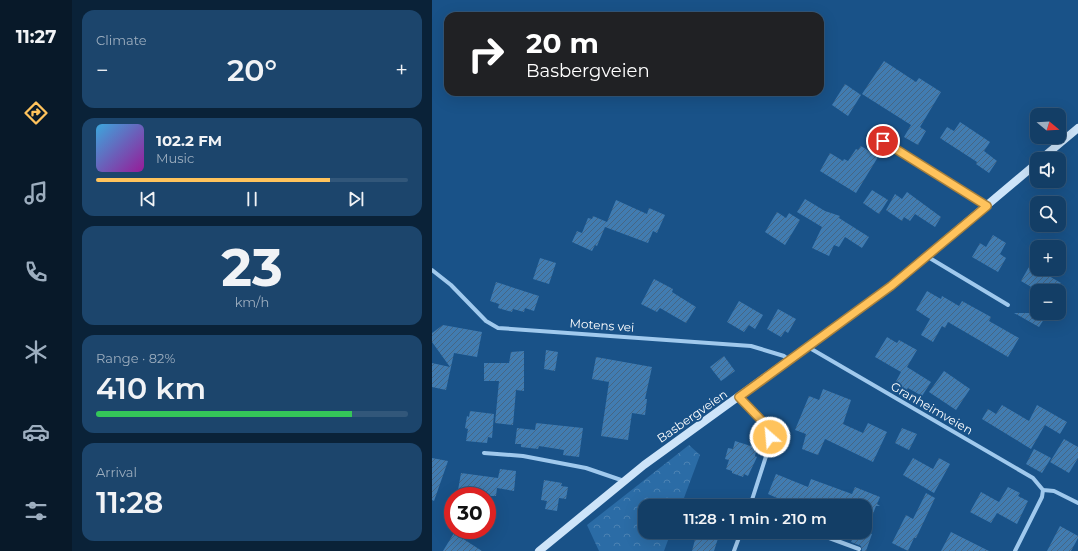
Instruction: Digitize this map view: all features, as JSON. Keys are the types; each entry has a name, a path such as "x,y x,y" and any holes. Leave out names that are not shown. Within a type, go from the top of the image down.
{"main road":[{"path":"1050,152 1078,128"},
{"name":"Basbergveien","path":"540,551 624,481 808,347 928,257 1030,169"}],"street":[{"path":"871,133 987,206"},
{"path":"928,257 1008,305"},
{"name":"Motens vei","path":"432,270 451,285 486,321 498,328 751,346 784,356 790,360"},
{"name":"Granheimveien","path":"808,347 1033,478 1042,490"},
{"path":"739,397 764,423 770,437 768,451 752,499"},
{"path":"484,453 523,456 579,467 624,481"},
{"path":"1015,551 1042,497 1042,490 1054,491 1078,503"},
{"path":"734,551 738,539"},
{"path":"832,539 859,549"}],"green space":[{"path":"689,445 700,455 684,499 638,499 638,539 668,539 664,551 599,551 587,525"}],"building":[{"path":"884,61 916,82 919,78 941,92 920,127 926,131 918,145 904,137 911,125 862,94"},
{"path":"845,84 861,95 848,116 832,105"},
{"path":"960,122 990,142 984,151 997,161 989,173 976,164 977,162 940,138 947,127 954,131"},
{"path":"861,146 878,157 856,193 820,171 830,153 843,161 844,159 848,161 856,149 858,150"},
{"path":"872,190 888,200 879,214 863,203"},
{"path":"907,192 941,217 935,227 915,214 910,221 904,217 902,221 886,210 895,194 902,199"},
{"path":"805,199 825,211 840,216 839,218 869,237 862,248 845,237 839,247 834,245 829,256 812,248 822,227 797,212"},
{"path":"616,200 647,214 649,208 665,215 657,233 653,231 648,243 605,227 597,246 595,245 592,251 572,242 577,231 582,233 588,218 592,219 593,216 607,222"},
{"path":"777,212 786,218 789,213 800,220 785,245 765,232"},
{"path":"993,235 1006,243 1000,254 1006,258 998,272 972,257 980,243 986,247"},
{"path":"540,258 556,263 549,284 533,279"},
{"path":"1030,265 1030,276 1049,276 1061,283 1030,284 1030,286 1021,281"},
{"path":"654,279 673,289 672,292 696,307 686,323 660,308 657,312 641,304"},
{"path":"496,282 539,296 534,311 525,308 524,312 513,309 512,312 498,308 499,304 490,301"},
{"path":"927,291 941,299 942,296 959,306 962,301 991,317 989,321 1019,338 1008,357 948,322 945,328 942,326 933,342 921,335 930,319 916,310"},
{"path":"739,301 763,315 755,329 749,325 744,332 727,322"},
{"path":"778,309 796,319 788,333 785,331 781,337 767,329"},
{"path":"1014,313 1030,313 1030,320 1044,320 1039,327"},
{"path":"443,325 482,332 477,357 454,353 446,390 432,387 432,363 450,367 432,342 432,333"},
{"path":"887,337 897,343 899,340 917,350 907,367 931,382 922,396 908,388 906,391 894,385 901,372 875,357"},
{"path":"546,350 558,352 555,371 544,369"},
{"path":"524,351 524,391 516,390 513,425 495,423 499,381 484,381 484,363 509,363 511,352"},
{"path":"724,356 735,371 721,381 710,367"},
{"path":"596,357 652,367 645,399 647,399 645,415 632,413 628,440 601,436 609,382 592,379"},
{"path":"944,371 970,389 956,410 929,392"},
{"path":"823,389 851,400 843,424 863,433 868,423 887,432 873,462 825,439 818,455 802,449 806,434 795,430 809,396 819,400"},
{"path":"1002,405 1029,421 1037,405 1067,422 1060,434 1045,425 1031,449 982,419 988,409 996,414"},
{"path":"470,411 494,414 492,438 488,437 487,443 466,441 468,429 465,428 467,416 469,417"},
{"path":"536,423 583,428 579,457 563,455 564,450 539,446 538,449 521,447 521,444 515,444 517,428 535,430"},
{"path":"902,428 917,434 909,450 895,443"},
{"path":"1064,439 1078,447 1078,458 1069,473 1050,462"},
{"path":"735,441 757,448 755,456 757,457 748,476 744,474 743,477 726,469 729,460 725,459 728,448 733,449"},
{"path":"1034,449 1051,458 1042,473 1026,464"},
{"path":"432,458 448,461 434,501 432,500"},
{"path":"913,458 933,469 939,458 950,464 934,493 903,475"},
{"path":"500,469 516,471 514,491 497,488 496,496 496,487 459,487 461,473 498,478"},
{"path":"776,474 808,487 811,479 852,494 855,487 880,497 877,504 880,506 876,506 872,516 872,499 779,499 768,494"},
{"path":"544,480 562,483 561,486 568,487 566,499 559,498 557,511 545,509 547,501 541,500"},
{"path":"1008,487 1020,493 1018,496 1028,501 1017,524 997,513 991,523 970,512 981,492 999,502"},
{"path":"926,493 935,498 916,538 914,538 908,551 892,543 906,515 913,519"},
{"path":"1060,526 1078,536 1078,538 1071,551 1047,551"},
{"path":"951,532 989,551 941,551"},
{"path":"450,539 463,539 482,551 443,551"},
{"path":"695,539 718,539 714,551 692,551"},
{"path":"852,539 870,539 866,551 862,551 861,546 851,542"}],"route":[{"path":"770,437 768,429 764,423 739,397 891,286 928,257 987,206 883,141"}]}
